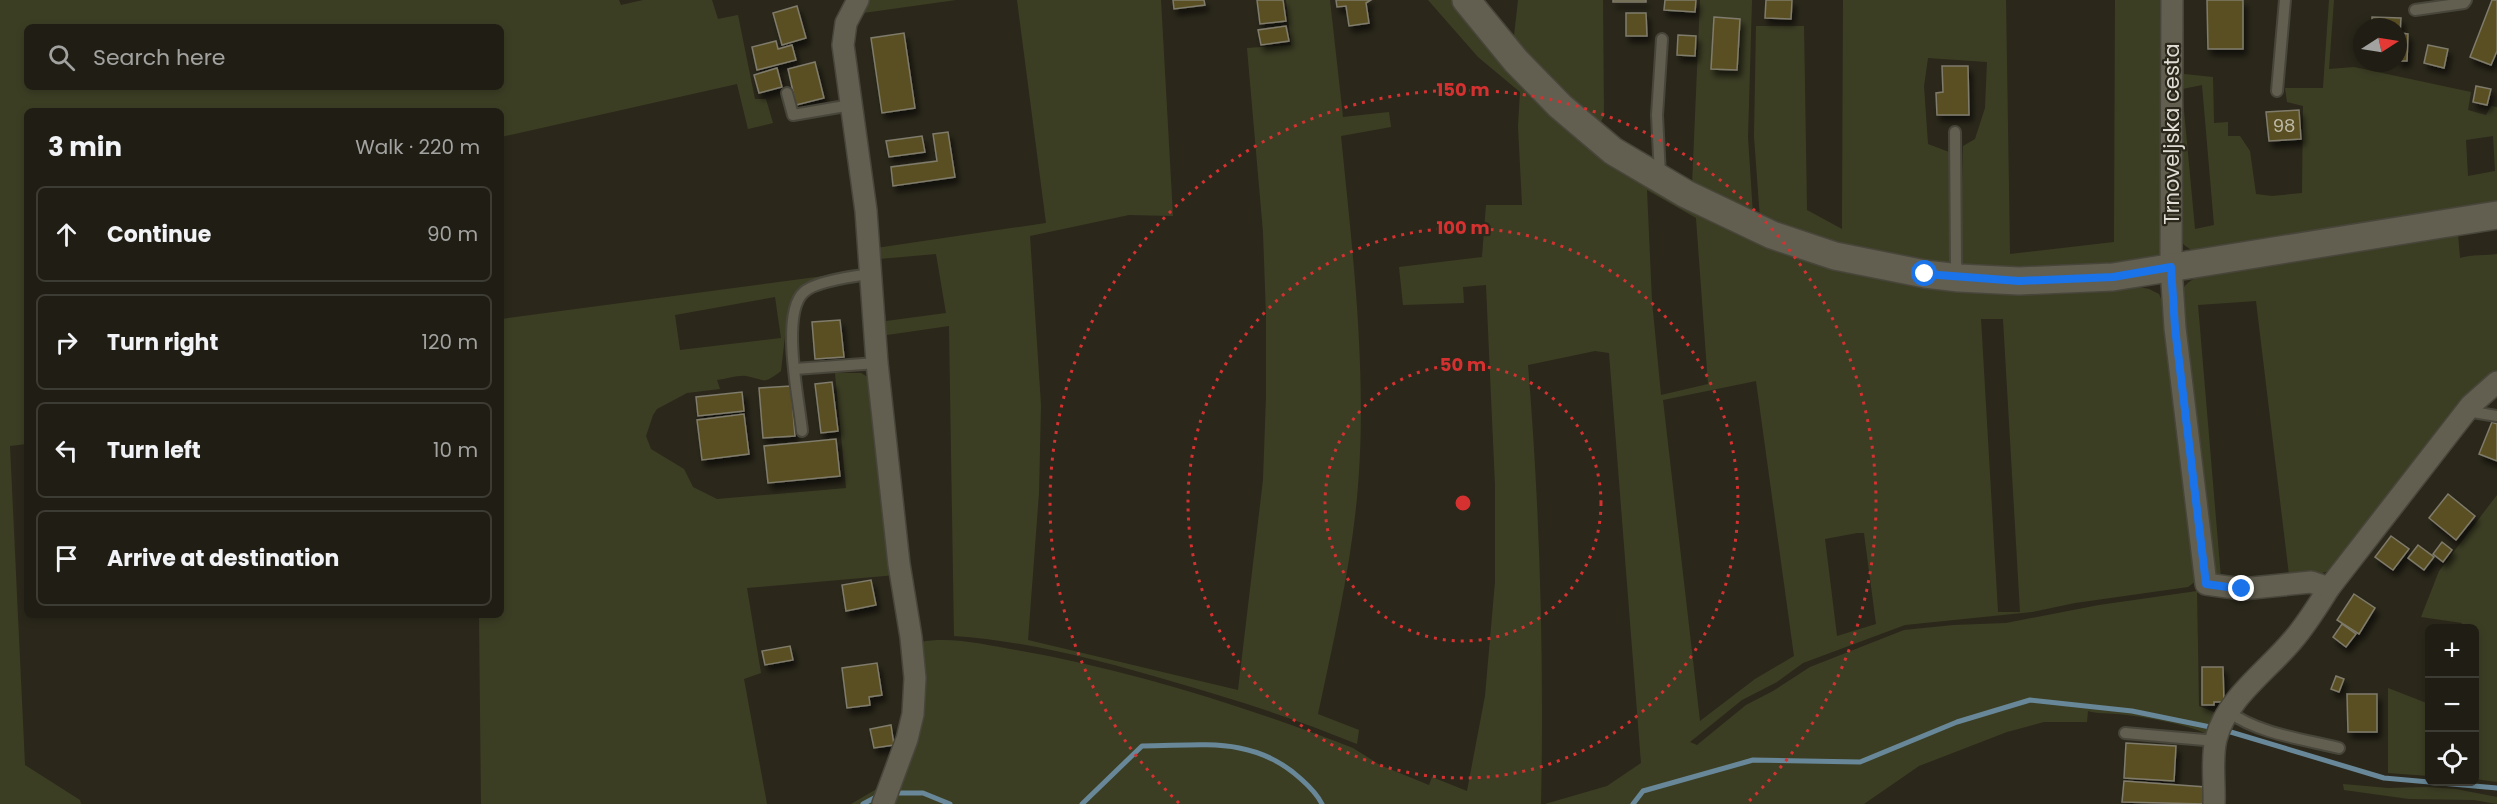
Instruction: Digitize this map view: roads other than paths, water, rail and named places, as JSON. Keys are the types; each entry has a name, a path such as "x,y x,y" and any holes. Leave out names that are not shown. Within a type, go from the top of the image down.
{"street":[{"path":"858,0 846,23 843,45 866,212 877,363 899,564 915,678 913,714 907,739 885,797"},
{"path":"1466,0 1516,61 1560,106 1614,151 1686,194 1783,239 1835,256 1925,274 1959,278 2019,281 2113,277 2497,215"},
{"name":"Trnoveljska cesta","path":"2172,0 2171,267 2175,328 2206,584 2242,589 2310,582 2329,588"},
{"path":"2214,804 2221,728 2235,702 2291,642 2329,588 2467,411 2497,382"}],"lane":[{"path":"2277,91 2285,0"},
{"path":"2415,9 2464,3 2466,0"},
{"path":"1660,179 1657,115 1662,39"},
{"path":"787,93 793,114 799,115 851,105"},
{"path":"1955,132 1956,263 1959,278"},
{"path":"802,431 791,346 791,319 797,302 804,291 836,280 870,274"},
{"path":"795,369 877,363"},
{"path":"2467,411 2497,416"},
{"path":"2125,733 2221,728 2241,722 2339,747"}],"waterway":[{"path":"1633,804 1643,791 1753,760 1860,762 1957,722 2030,700 2132,711 2215,728"},
{"path":"2224,730 2384,778 2497,788"},
{"path":"1082,804 1142,746 1206,745 1245,749 1264,755 1283,765 1301,779 1322,804"},
{"path":"893,793 923,793 950,804"},
{"path":"863,804 878,796"}]}
